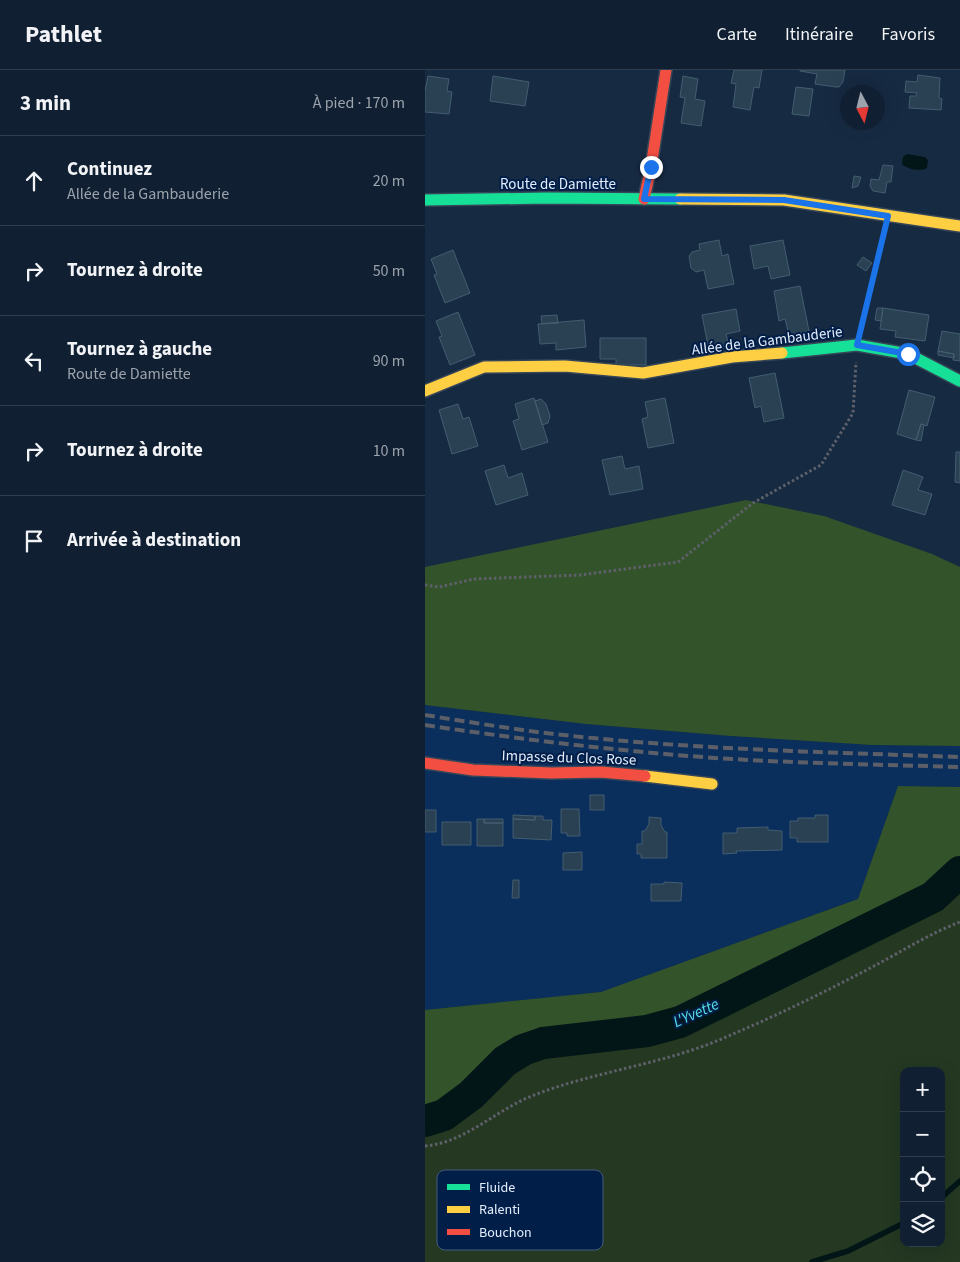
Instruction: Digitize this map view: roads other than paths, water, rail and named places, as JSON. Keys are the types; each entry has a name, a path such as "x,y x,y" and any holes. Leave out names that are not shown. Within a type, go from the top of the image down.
{"street":[{"path":"644,199 651,167 666,70"},
{"name":"Route de Damiette","path":"425,200 546,198 784,200 960,226"},
{"name":"Allée de la Gambauderie","path":"425,391 484,367 565,366 643,373 732,357 857,345 908,354 960,381"},
{"name":"Impasse du Clos Rose","path":"425,763 473,770 551,773 601,772 689,780 712,784"}],"waterway":[{"name":"L'Yvette","path":"425,1121 444,1115 471,1095 505,1061 523,1050 543,1043 647,1031 680,1022 933,897 960,872"},
{"path":"945,1194 960,1181"},
{"path":"812,1262 848,1251 900,1225"}],"railway":[{"path":"425,715 590,738 748,749 960,757"},
{"path":"425,725 575,745 702,757 813,763 960,767"}]}
